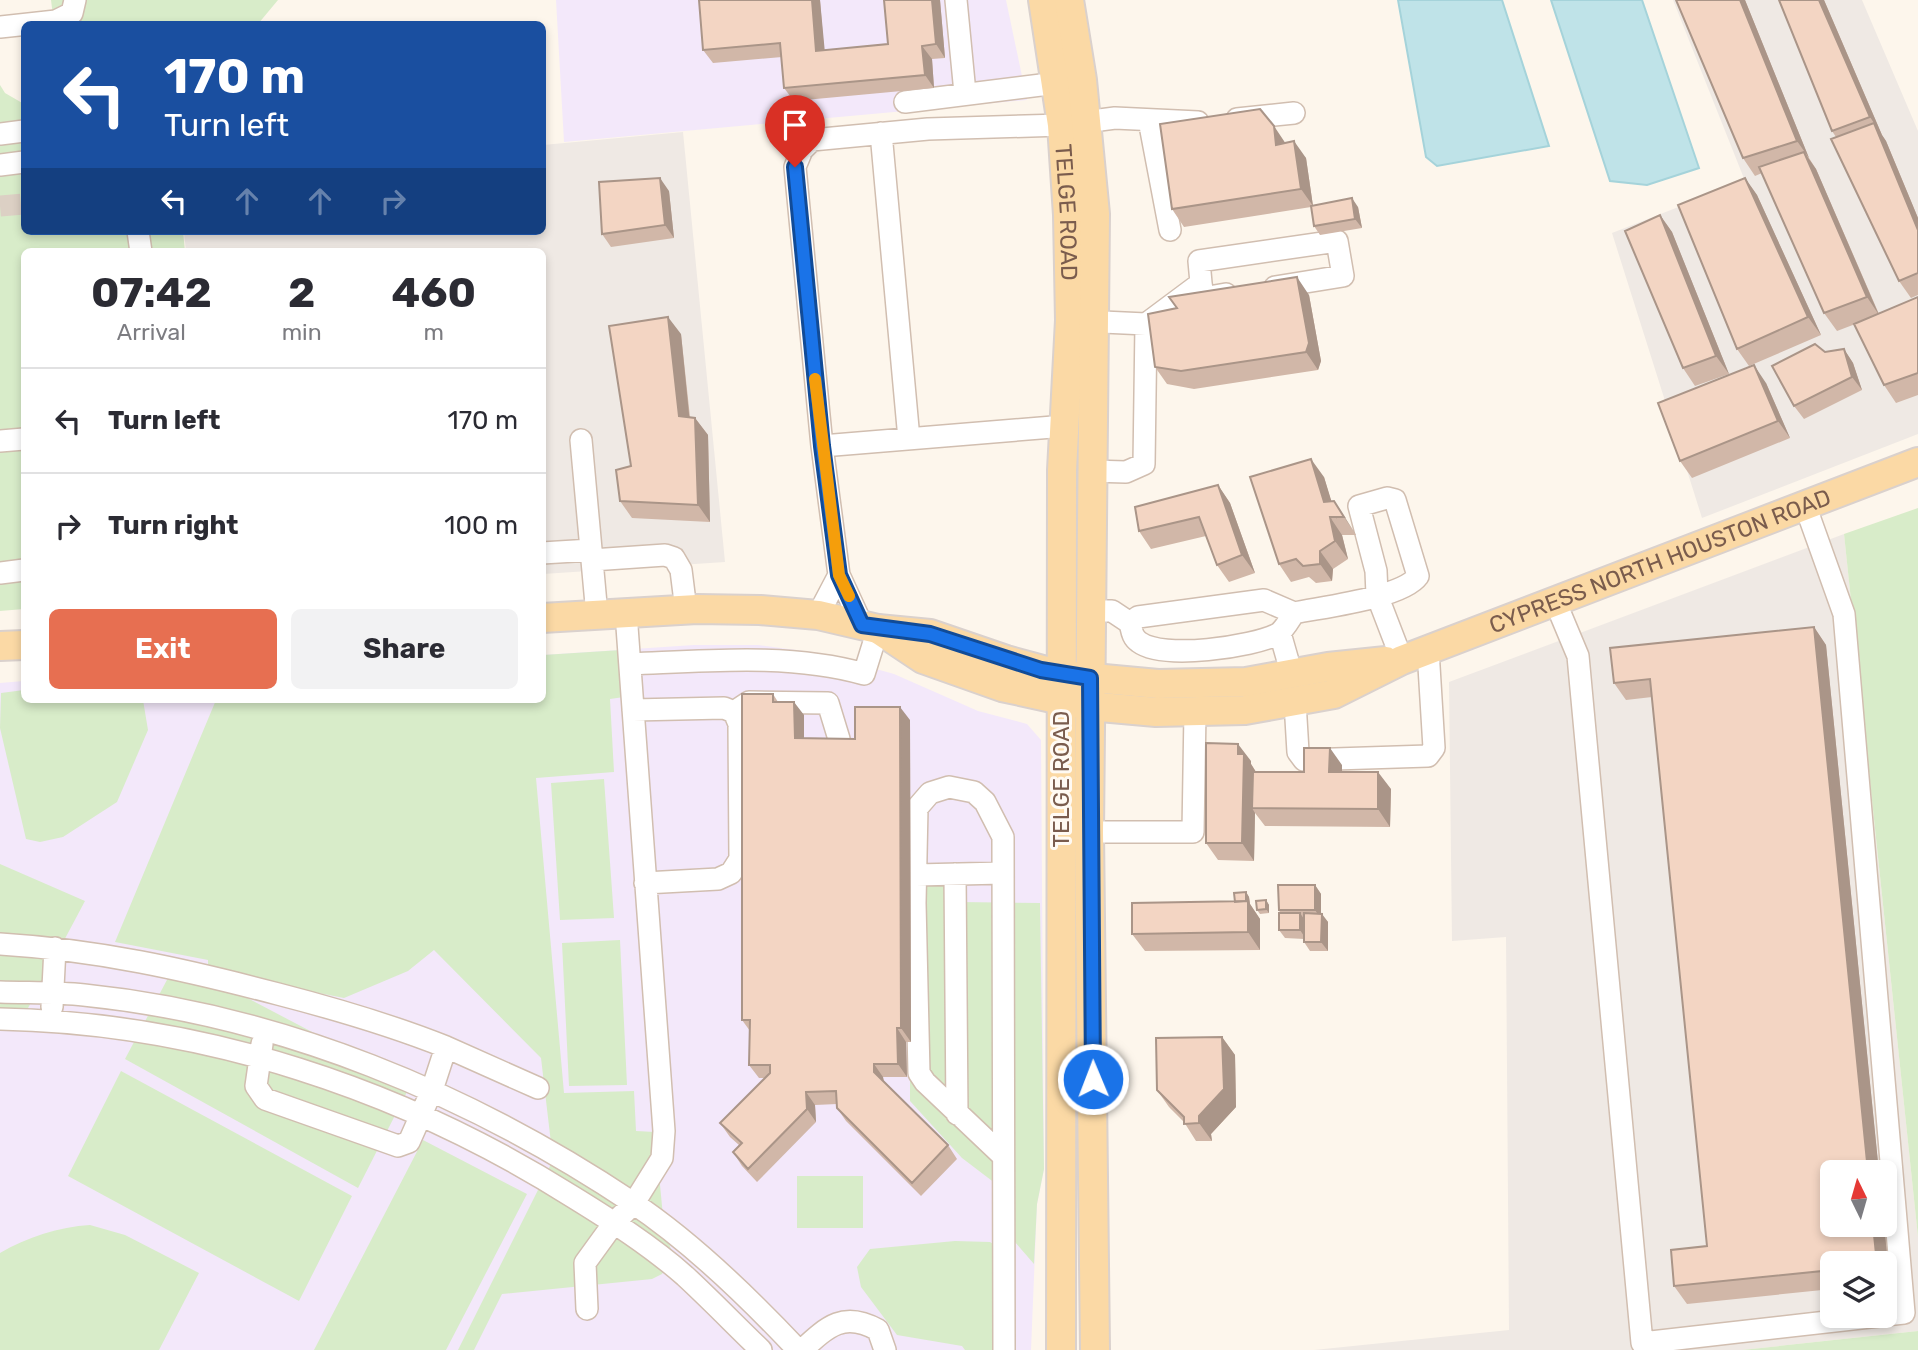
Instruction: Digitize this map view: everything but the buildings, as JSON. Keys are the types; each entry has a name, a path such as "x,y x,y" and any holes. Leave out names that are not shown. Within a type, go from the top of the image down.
{"main road":[{"name":"TELGE ROAD","path":"1043,0 1057,83 1074,123"},
{"name":"TELGE ROAD","path":"1069,0 1074,123 1068,215 1083,321 1091,471 1089,832 1095,1350"},
{"name":"TELGE ROAD","path":"1061,1350 1061,688 1065,426 1083,321"},
{"name":"CYPRESS NORTH HOUSTON ROAD","path":"546,618 686,610 760,610 818,615 870,627 930,634 1006,660 1061,688 1089,706 1195,712 1245,710 1334,694 1402,660 1918,462"},
{"path":"1006,660 1030,654 1038,648 1062,618"},
{"name":"CYPRESS NORTH HOUSTON ROAD","path":"870,627 923,659 1002,687 1061,688 1090,678 1158,684 1235,682 1292,675 1328,667 1402,660"},
{"path":"0,646 21,645"},
{"path":"1062,1216 1094,1217"}],"lane":[{"path":"56,21 72,12 75,0"},
{"path":"956,0 965,93"},
{"path":"0,27 21,25"},
{"path":"905,102 1057,83"},
{"path":"631,664 787,663 841,667 864,674 870,627 839,575 822,446 795,167 802,150 812,140 881,133 1074,123 1149,120 1199,122 1294,113"},
{"path":"1149,120 1170,230"},
{"path":"0,134 21,131"},
{"path":"881,133 909,439"},
{"path":"0,165 21,162"},
{"path":"1337,241 1343,276 1203,298 1201,283 1199,261 1337,241"},
{"path":"1083,321 1146,324 1201,283"},
{"path":"1091,471 1126,472 1144,464 1146,324"},
{"path":"822,446 1065,426"},
{"path":"0,441 21,439"},
{"path":"581,440 597,615"},
{"path":"1805,505 1844,614 1904,1313 1897,1314"},
{"path":"546,553 664,555 674,558 681,570 686,610"},
{"path":"0,573 21,570"},
{"path":"818,615 839,575"},
{"path":"1090,611 1112,611 1130,623 1132,635 1140,643 1164,652 1229,646 1280,633 1294,613 1377,595 1402,660"},
{"path":"1130,623 1138,617 1264,600 1280,604 1294,613"},
{"path":"1555,601 1578,656 1632,1346 1820,1323"},
{"path":"587,1309 586,1263 614,1223 634,1203 662,1158 664,1131 626,613"},
{"path":"1280,633 1292,675"},
{"path":"1229,646 1235,682"},
{"path":"1295,702 1298,752 1304,760 1429,756 1434,748 1429,650"},
{"path":"734,712 749,702 828,703 839,739"},
{"path":"633,710 724,708 734,712 739,724 740,859 731,873 718,878 645,883"},
{"path":"1089,832 1193,832 1195,712"},
{"path":"1003,1156 957,1114 919,1073 917,808 930,793 949,787 974,792 985,802 1003,837 1004,1350"},
{"path":"955,873 957,1114"},
{"path":"916,874 1003,873"},
{"path":"0,944 55,948 168,965 388,1023 538,1088"},
{"path":"52,1020 55,948"},
{"path":"0,992 52,994 144,1004 266,1032 317,1047 432,1090 517,1132 634,1203 713,1268 801,1350 833,1324 846,1322 860,1322 878,1330 885,1350"},
{"path":"0,1019 52,1020 187,1038 259,1056 422,1114 530,1169 614,1223 684,1276 761,1350"},
{"path":"266,1032 259,1056 256,1086 265,1099 398,1146 409,1142 432,1090 446,1047"}],"shaded area":[{"path":"556,0 1006,0 1027,100 564,142"},
{"path":"1673,0 1862,0 1918,131 1918,434 1702,518 1612,233 1745,181"},
{"path":"683,132 725,562 546,574 546,248 186,248 184,235 546,235 546,145"},
{"path":"1844,534 1918,1237 1918,1331 1742,1350 1314,1350 1509,1330 1506,937 1452,941 1449,682"},
{"path":"694,645 758,645 819,653 894,674 978,711 1027,724 1041,740 1044,1169 1037,1204 1031,1350 0,1350 0,683 21,681 21,703 546,703 546,655"}],"green space":[{"path":"51,0 278,0 260,21 54,21"},
{"path":"0,85 5,93 21,102 21,235 183,235 185,248 21,248 21,609 0,611"},
{"path":"1918,508 1918,1237 1844,534"},
{"path":"621,650 624,697 610,699 614,772 536,778 564,1093 634,1091 636,1131 655,1132 664,1227 673,1256 662,1274 652,1279 502,1294 474,1350 458,1350 553,1160 541,1058 434,950 408,971 344,998 208,971 208,960 115,942 215,703 546,703 546,655"},
{"path":"21,690 21,703 144,703 148,730 117,802 63,837 40,842 26,839 0,728 1,693"},
{"path":"604,779 614,918 560,920 551,783"},
{"path":"0,864 85,901 19,1025 0,1030"},
{"path":"910,879 927,880 950,888 959,902 1040,903 1044,1169 1037,1204 1034,1264 1015,1242 1008,1193 962,1158 910,1101"},
{"path":"620,940 627,1085 569,1086 562,943"},
{"path":"177,961 411,1084 358,1188 125,1059"},
{"path":"121,1071 352,1196 299,1301 68,1176"},
{"path":"423,1140 527,1194 446,1350 314,1350"},
{"path":"797,1176 863,1176 863,1228 797,1228"},
{"path":"90,1225 125,1235 199,1273 159,1350 0,1350 0,1253 43,1234"},
{"path":"955,1241 990,1242 1006,1253 1002,1350 965,1350 962,1346 897,1335 861,1287 857,1267 870,1249"},
{"path":"1918,1331 1918,1350 1742,1350"}],"water":[{"path":"1398,0 1502,0 1549,146 1437,166 1426,157"},
{"path":"1551,0 1642,0 1699,168 1647,185 1610,181"}],"tunnel":[{"path":"0,206 21,204"}],"slow traffic":[{"path":"815,379 839,575 849,596"}],"route":[{"path":"795,167 822,446 839,575 862,625 930,634 1041,670 1090,678 1089,832 1093,1079"}]}
